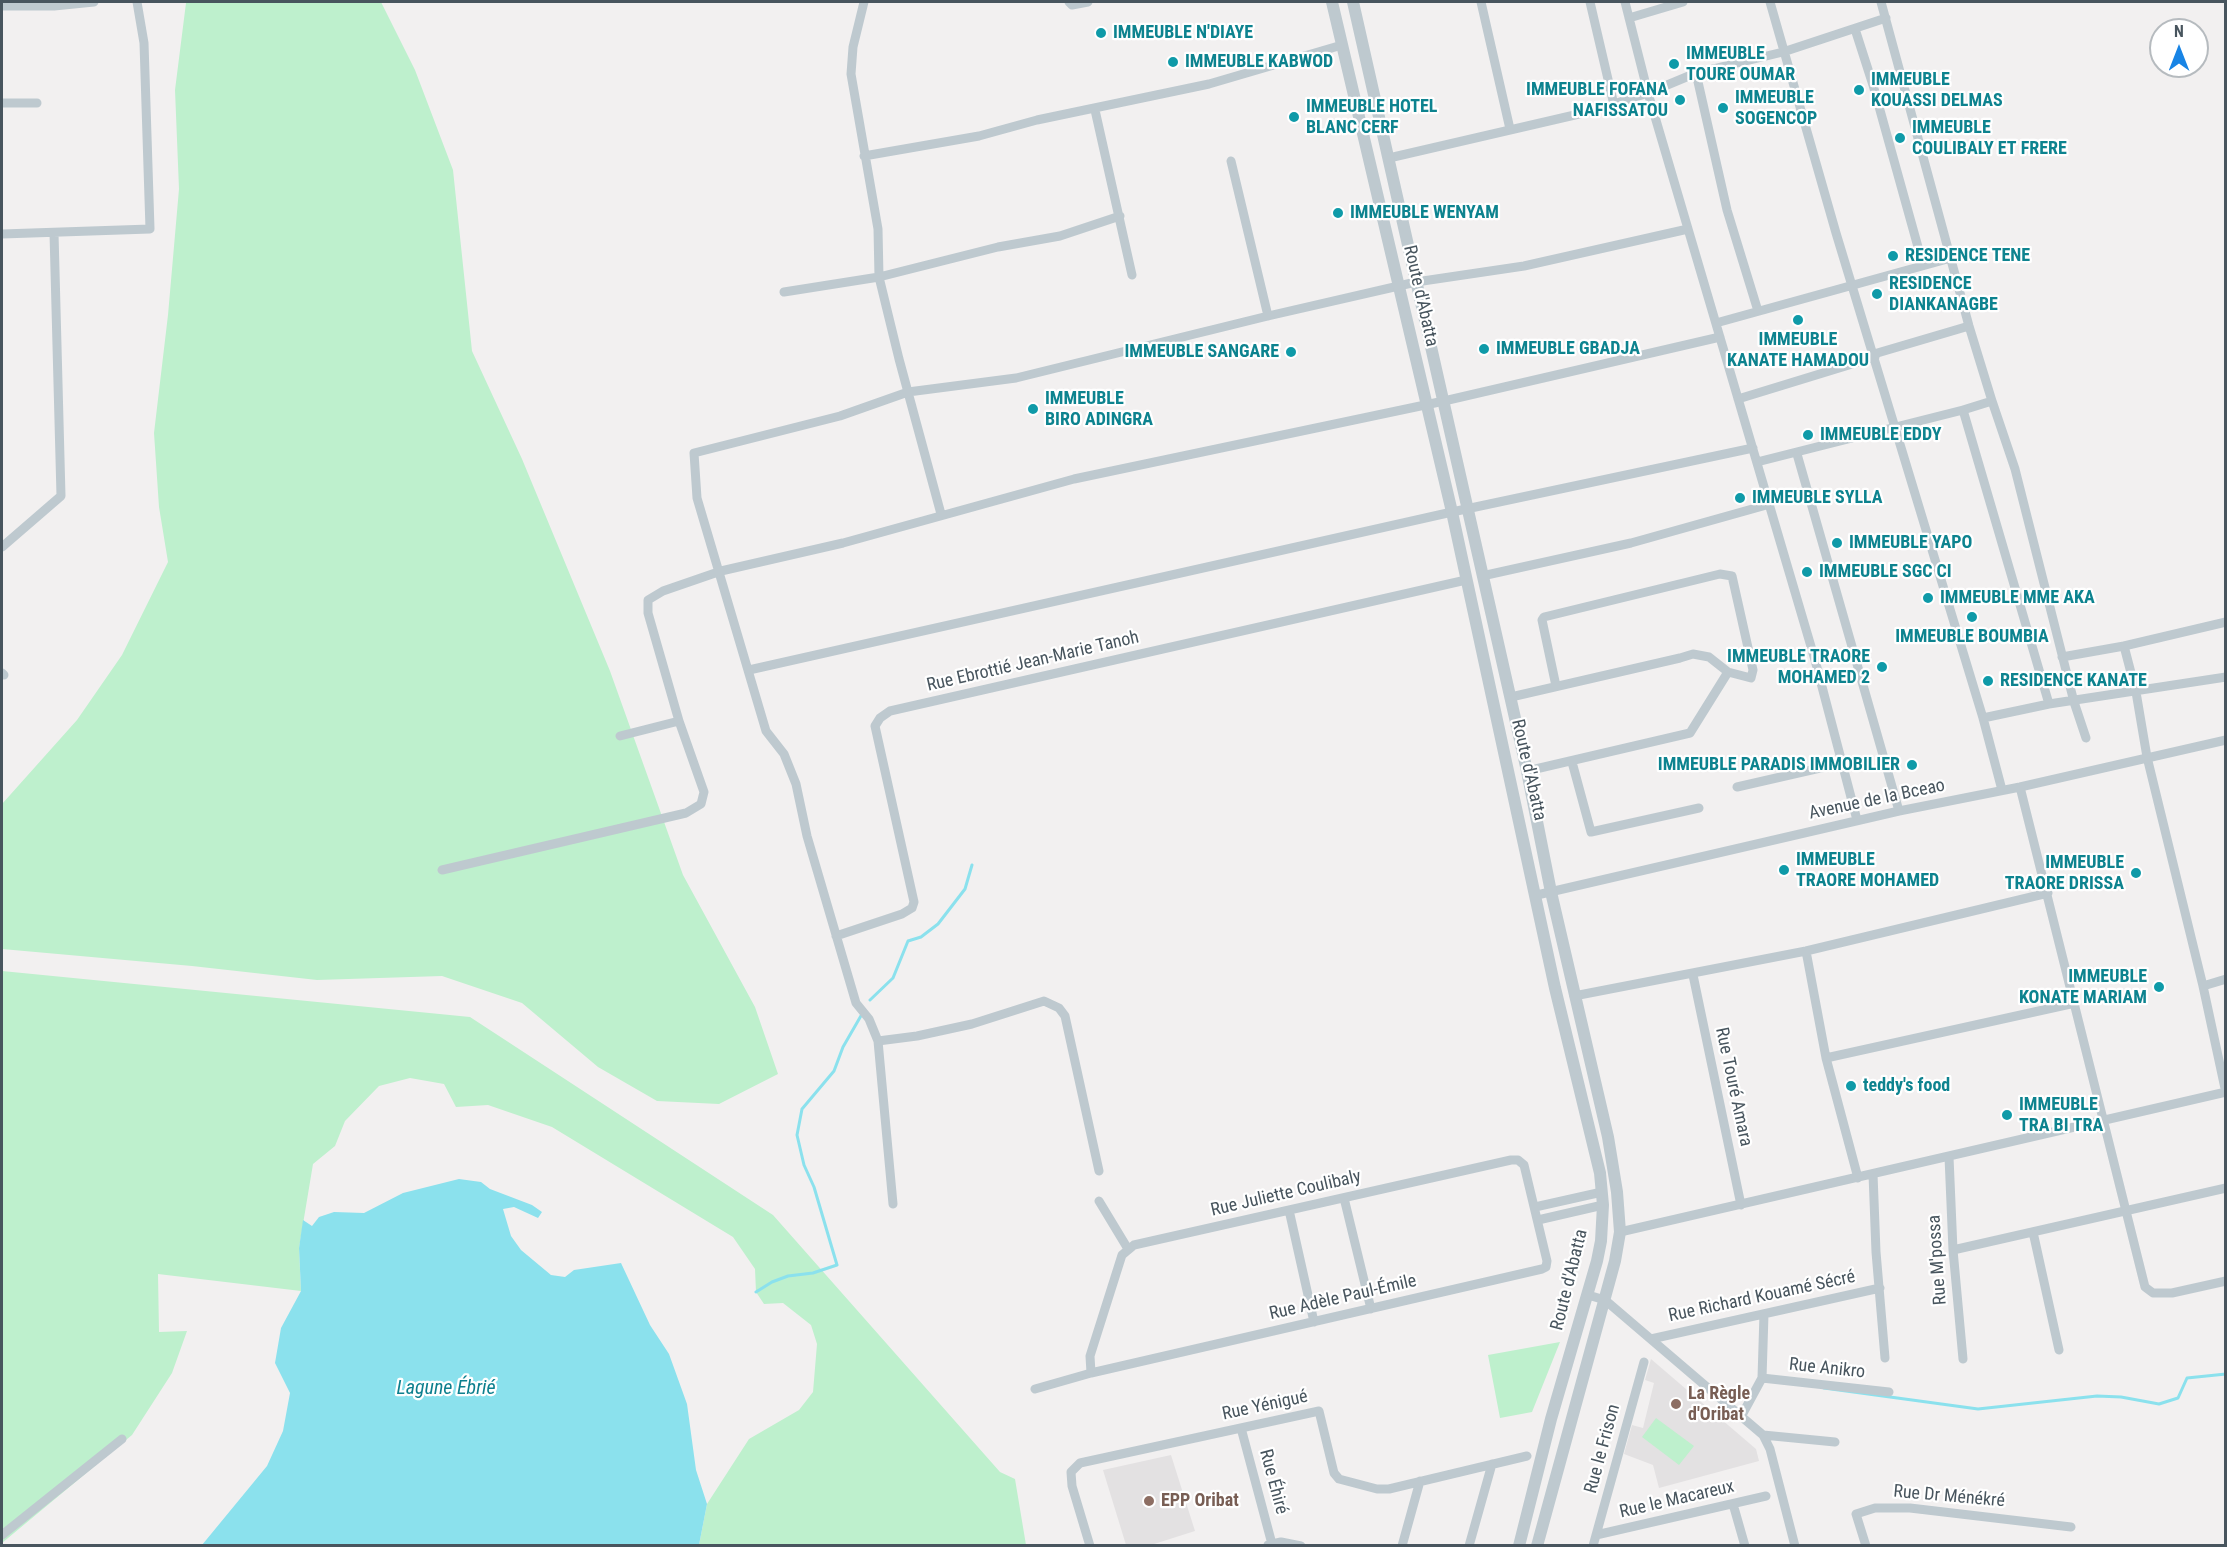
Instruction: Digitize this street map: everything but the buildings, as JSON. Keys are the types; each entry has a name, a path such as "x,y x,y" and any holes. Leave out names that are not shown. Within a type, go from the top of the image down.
{"street":[{"path":"2,6 94,2"},
{"path":"2,234 150,229 146,77 137,2"},
{"path":"864,2 851,61 864,156 878,229 879,276 942,514"},
{"path":"1069,2 1072,5 1088,2"},
{"name":"Route d'Abatta","path":"1332,2 1452,512 1537,895 1555,988 1591,1126 1602,1198 1601,1241 1519,1545"},
{"name":"Route d'Abatta","path":"1353,2 1527,771 1574,996 1608,1137 1617,1192 1620,1232 1605,1300 1537,1545"},
{"path":"1481,2 1510,129"},
{"path":"1590,2 1614,105"},
{"path":"1624,2 1648,93 1770,504 1857,820"},
{"path":"1629,18 1683,2"},
{"path":"1770,2 1852,284 1983,717 2002,790"},
{"path":"1881,2 1969,326 2015,469 2062,657 2086,738"},
{"path":"1389,158 1614,105 1696,73 1783,52 1886,18"},
{"path":"1855,29 1923,265"},
{"path":"864,156 979,136 1037,120 1095,110 1262,70 1342,45"},
{"path":"1696,73 1727,210 1758,311"},
{"path":"2,103 37,103"},
{"path":"1095,110 1132,275"},
{"path":"1232,161 1268,316"},
{"path":"784,292 879,276 998,247 1060,236 1120,216"},
{"path":"893,1204 878,1041 869,1019 856,1003 796,784 784,754 766,731 721,571 697,498 694,453 840,416 908,392 1016,378 1416,282 1524,266 1688,230"},
{"path":"2,547 61,496 54,233"},
{"path":"1716,323 1951,258"},
{"path":"1738,399 1969,326"},
{"path":"442,870 686,813 701,804 704,792 679,721 648,613 648,600 663,591 721,571 843,543 1074,479 1426,405 1720,337"},
{"path":"1757,462 1896,428 1992,401"},
{"path":"1963,410 2049,704"},
{"path":"749,670 1468,508 1753,448"},
{"path":"1797,453 1899,811"},
{"path":"1482,576 1631,543 1770,504"},
{"path":"1510,697 1693,654 1709,657 1728,672 1748,679 1753,673 1732,576 1720,574 1544,616 1542,620 1556,686"},
{"name":"Rue Ebrottié Jean-Marie Tanoh","path":"836,936 903,914 912,908 914,902 875,726 880,718 890,711 1466,580"},
{"path":"2062,657 2124,646 2226,622"},
{"path":"1620,1232 2226,1092 2203,986 2147,757 2136,692 2124,646"},
{"path":"1527,771 1690,733 1728,672"},
{"path":"1983,717 2049,704 2226,677"},
{"path":"620,736 679,721"},
{"name":"Avenue de la Bceao","path":"1537,895 1857,820 2020,787 2226,740"},
{"path":"1572,762 1591,832 1699,808"},
{"path":"1737,787 1842,763"},
{"path":"2020,787 2145,1287 2152,1293 2172,1293 2226,1281"},
{"path":"1574,996 1693,975 1806,951 2048,893"},
{"path":"1806,951 1826,1058 1858,1178"},
{"name":"Rue Touré Amara","path":"1693,975 1742,1205"},
{"path":"2203,986 2226,979"},
{"path":"878,1041 917,1036 972,1024 1044,1002 1051,1003 1065,1016 1099,1171"},
{"path":"1826,1058 2075,1003"},
{"name":"Rue M'possa","path":"1949,1157 1953,1250 1963,1359"},
{"name":"Rue Juliette Coulibaly","path":"1128,1249 1134,1245 1518,1160 1524,1165 1538,1220"},
{"path":"1873,1174 1885,1358"},
{"path":"1953,1250 2226,1188"},
{"path":"1344,1198 1371,1309"},
{"path":"1535,1208 1602,1198"},
{"path":"1538,1220 1602,1198"},
{"path":"1091,1373 1090,1356 1122,1255 1128,1249 1099,1201"},
{"path":"1289,1210 1314,1322"},
{"name":"Rue Adèle Paul-Émile","path":"1035,1389 1091,1373 1542,1269 1547,1261 1538,1220"},
{"path":"2033,1232 2059,1350"},
{"name":"Rue Richard Kouamé Sécré","path":"1651,1339 1880,1288"},
{"path":"1588,1295 1605,1300 1763,1435 1770,1449 1795,1545"},
{"path":"1742,1415 1762,1378 1764,1314"},
{"name":"Rue le Frison","path":"1593,1545 1644,1362"},
{"name":"Rue Anikro","path":"1762,1378 1889,1392"},
{"name":"Rue Yénigué","path":"1090,1545 1072,1486 1071,1472 1080,1463 1320,1411 1334,1473 1339,1479 1377,1489 1389,1489 1527,1456"},
{"name":"Rue Éhiré","path":"1241,1428 1269,1545"},
{"path":"1763,1435 1835,1442"},
{"path":"2,1535 122,1440"},
{"path":"1469,1545 1492,1464"},
{"path":"1402,1545 1420,1481"},
{"name":"Rue le Macareux","path":"1596,1535 1766,1496"},
{"path":"1734,1504 1745,1545"},
{"name":"Rue Dr Ménékré","path":"1866,1545 1856,1514 1875,1508 1910,1508 2071,1527"},
{"path":"1269,1545 1281,1542 1301,1545"}],"shaded area":[{"name":"La Règle d'Oribat","path":"1651,1359 1756,1449 1759,1461 1659,1488 1653,1465 1624,1454 1632,1425 1643,1428 1654,1383 1645,1380"},
{"name":"EPP Oribat","path":"1171,1455 1195,1531 1151,1545 1126,1545 1103,1470"}],"green space":[{"path":"381,2 415,70 453,170 472,351 522,459 610,671 683,875 755,1007 778,1074 719,1104 657,1101 598,1067 522,1003 442,976 317,980 2,949 2,804 77,720 122,655 168,562 159,507 154,433 168,315 179,189 175,90 186,3"},
{"path":"2,971 470,1017 773,1215 1000,1472 1015,1479 1026,1545 699,1545 707,1504 749,1439 799,1410 813,1392 817,1344 811,1325 783,1303 764,1304 756,1292 755,1269 733,1237 552,1127 488,1105 456,1107 444,1084 410,1078 379,1086 345,1121 335,1146 313,1164 299,1248 301,1291 158,1274 159,1332 187,1331 172,1373 132,1435 2,1543"},
{"path":"1560,1342 1532,1412 1500,1418 1488,1355"},
{"path":"1656,1418 1694,1446 1679,1465 1642,1437"}],"water":[{"name":"Lagune Ébrié","path":"459,1179 481,1182 490,1189 532,1205 542,1212 538,1218 514,1207 503,1209 511,1236 521,1250 551,1275 565,1277 574,1270 621,1263 650,1325 669,1354 687,1404 696,1470 707,1504 699,1545 202,1545 267,1466 283,1431 290,1393 275,1363 281,1328 301,1291 299,1248 303,1220 312,1226 319,1217 334,1212 364,1213 403,1193"}],"waterway":[{"path":"870,1000 893,978 908,941 921,937 938,924 965,889 972,865"},
{"path":"756,1292 788,1276 813,1273 837,1265 814,1187 804,1165 797,1135 802,1109 834,1071 843,1047 862,1014"},
{"path":"1824,1388 1978,1409 2097,1396 2121,1397 2159,1404 2178,1398 2187,1378 2226,1374"}],"place":[{"name":"IMMEUBLE N'DIAYE","path":"1101,33"},
{"name":"IMMEUBLE KABWOD","path":"1173,62"},
{"name":"IMMEUBLE TOURE OUMAR","path":"1674,64"},
{"name":"IMMEUBLE KOUASSI DELMAS","path":"1859,90"},
{"name":"IMMEUBLE FOFANA NAFISSATOU","path":"1680,100"},
{"name":"IMMEUBLE SOGENCOP","path":"1723,108"},
{"name":"IMMEUBLE HOTEL BLANC CERF","path":"1294,117"},
{"name":"IMMEUBLE COULIBALY ET FRERE","path":"1900,138"},
{"name":"IMMEUBLE WENYAM","path":"1338,213"},
{"name":"RESIDENCE TENE","path":"1893,256"},
{"name":"RESIDENCE DIANKANAGBE","path":"1877,294"},
{"name":"IMMEUBLE KANATE HAMADOU","path":"1798,320"},
{"name":"IMMEUBLE GBADJA","path":"1484,349"},
{"name":"IMMEUBLE SANGARE","path":"1291,352"},
{"name":"IMMEUBLE BIRO ADINGRA","path":"1033,409"},
{"name":"IMMEUBLE EDDY","path":"1808,435"},
{"name":"IMMEUBLE SYLLA","path":"1740,498"},
{"name":"IMMEUBLE YAPO","path":"1837,543"},
{"name":"IMMEUBLE SGC CI","path":"1807,572"},
{"name":"IMMEUBLE MME AKA","path":"1928,598"},
{"name":"IMMEUBLE BOUMBIA","path":"1972,617"},
{"name":"IMMEUBLE TRAORE MOHAMED 2","path":"1882,667"},
{"name":"RESIDENCE KANATE","path":"1988,681"},
{"name":"IMMEUBLE PARADIS IMMOBILIER","path":"1912,765"},
{"name":"IMMEUBLE TRAORE MOHAMED","path":"1784,870"},
{"name":"IMMEUBLE TRAORE DRISSA","path":"2136,873"},
{"name":"IMMEUBLE KONATE MARIAM","path":"2159,987"},
{"name":"teddy's food","path":"1851,1086"},
{"name":"IMMEUBLE TRA BI TRA","path":"2007,1115"},
{"name":"La Règle d'Oribat","path":"1676,1404"},
{"name":"EPP Oribat","path":"1149,1501"}]}
